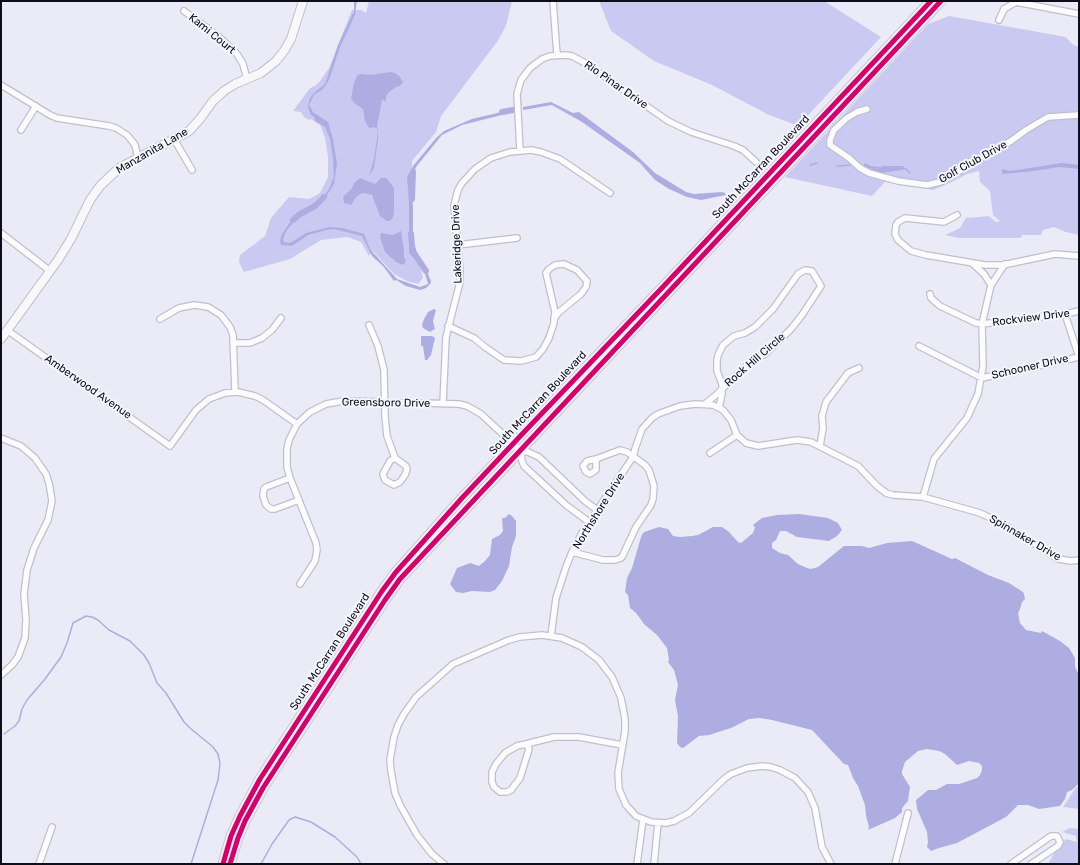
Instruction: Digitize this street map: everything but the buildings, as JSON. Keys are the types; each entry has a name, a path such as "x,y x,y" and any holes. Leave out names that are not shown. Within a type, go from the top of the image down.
{"main road":[{"name":"South McCarran Boulevard","path":"223,864 231,836 248,800 260,780 382,591 410,556 513,444 660,290 931,1"},
{"name":"South McCarran Boulevard","path":"230,864 238,838 263,788 400,579 941,1"}],"street":[{"name":"Manzanita Lane","path":"1,339 65,250 90,200 100,186 114,172 193,127 224,91 266,70 276,61 294,34 303,1"},
{"path":"554,1 557,55"},
{"path":"999,20 1004,9 1016,2 1079,14"},
{"name":"Kami Court","path":"184,11 217,35 237,54 243,64 247,79"},
{"name":"Rio Pinar Drive","path":"520,150 517,94 521,80 535,63 546,57 564,55 579,59 668,121 691,132 743,150 756,162"},
{"path":"1,84 57,118 116,128 128,135 135,145 138,158"},
{"path":"21,130 36,106"},
{"name":"Golf Club Drive","path":"867,109 847,118 834,130 830,140 830,145 869,173 898,181 927,185 940,182 1006,144 1048,117 1079,115"},
{"path":"174,139 192,170"},
{"name":"Lakeridge Drive","path":"443,404 444,349 448,326 460,282 454,204 458,190 462,183 475,169 487,160 501,154 520,150 541,152 560,159 610,193"},
{"path":"957,215 944,222 905,218 896,225 898,240 911,251 985,265 1005,264 1055,254 1070,254 1079,256"},
{"path":"1,234 50,271"},
{"path":"458,245 517,238"},
{"path":"972,263 984,274 991,285"},
{"path":"448,326 474,338 504,360 521,361 536,357 543,349 552,330 555,312 546,273 554,265 564,264 577,270 587,282 586,287 581,294 559,312 554,319"},
{"path":"923,497 934,459 967,418 978,394 982,378 984,354 982,324 991,285 1005,264"},
{"name":"Rock Hill Circle","path":"705,404 722,389 754,360 765,354 791,329 821,286 812,271 805,270 798,274 773,309 755,327 745,333 734,336 723,345 717,361 717,371 722,384 722,389 722,399 719,408"},
{"path":"930,294 931,298 940,306 976,323 982,324"},
{"path":"160,319 179,308 201,305 208,307 221,315 226,320 233,335 235,392 247,393 263,400 297,424"},
{"name":"Rockview Drive","path":"982,324 1079,311"},
{"path":"1064,314 1079,357"},
{"path":"234,343 250,342 262,338 272,330 281,318"},
{"path":"369,325 382,358 385,382 385,426 395,458 406,466 407,469 400,482 394,485 385,480 383,474 390,461 395,458"},
{"name":"Amberwood Avenue","path":"7,330 170,446 202,404 217,396 235,392"},
{"path":"919,346 982,378"},
{"name":"Schooner Drive","path":"982,378 1079,357"},
{"path":"820,446 823,428 822,416 826,402 848,373 859,368"},
{"name":"Greensboro Drive","path":"300,584 315,561 317,550 316,543 290,478 287,467 287,449 297,424 310,412 326,404 343,401 459,404 475,410 521,451 528,452 539,457 585,501 597,510"},
{"path":"634,457 635,449 642,430 652,418 665,411 680,406 695,404 713,405 719,408 728,415 737,435 710,454"},
{"name":"Spinnaker Drive","path":"737,435 746,443 758,446 797,440 811,442 858,466 877,486 886,493 893,495 923,497 980,513 992,518 1058,559 1071,562 1079,560"},
{"path":"1,438 21,446 35,458 46,474 52,500 48,520 34,548 27,570 24,594 26,624 25,638 18,657 1,675"},
{"path":"572,552 603,560 615,560 623,555 631,536 651,504 654,486 649,470 645,465 627,452 620,450 596,459"},
{"name":"Greensboro Drive","path":"521,451 524,466 566,505 589,522"},
{"name":"Northshore Drive","path":"551,636 556,598 572,552 589,522 634,457"},
{"path":"290,478 266,487 262,496 268,507 275,509 299,500"},
{"path":"444,864 432,854 417,835 395,793 392,783 390,760 394,737 398,725 416,697 453,664 509,640 531,635 551,636 567,640 582,647 599,660 612,677 624,709 625,731 618,773 619,789 631,811 643,820 658,824 674,821 689,813 724,779 739,770 755,766 770,767 784,771 795,778 808,792 815,808 822,847 831,864"},
{"path":"526,744 529,749 520,778 511,790 507,792 500,792 494,787 492,782 492,772 500,758 511,749 526,744 554,738 567,737 579,737 622,745"},
{"path":"895,864 908,813"},
{"path":"637,864 643,820"},
{"path":"654,864 658,824"},
{"path":"39,864 52,827"},
{"path":"1011,864 1051,836 1057,836 1060,842 1058,846 1030,864"}],"shaded area":[{"path":"354,1 357,1 355,15 340,47 329,80 323,89 314,95 309,105 313,112 328,122 333,139 337,163 334,184 317,208 296,218 285,233 283,240 284,242 290,243 306,233 330,227 342,228 364,234 370,249 397,279 420,287 428,284 423,267 409,253 409,203 407,177 413,166 436,138 444,131 472,119 510,110 510,113 462,125 442,135 416,167 411,182 413,230 411,242 413,251 425,267 431,281 426,288 420,290 406,286 396,280 394,281 383,266 372,256 362,236 334,229 308,235 292,246 281,245 280,241 281,236 295,216 310,211 317,206 329,189 334,177 330,139 325,127 315,121 308,108 309,100 313,94 325,84 338,45 354,11"},
{"path":"369,1 512,1 506,26 497,42 441,116 436,132 412,161 409,244 421,269 423,278 418,284 407,281 394,274 373,251 369,256 361,242 347,237 321,240 290,259 244,272 239,262 240,255 265,236 271,218 289,197 309,199 320,193 328,177 328,157 325,138 320,125 311,119 309,120 304,117 301,112 293,111 310,88 315,86 320,81 329,68 352,10 361,10 366,13"},
{"path":"599,1 824,1 881,37 798,126 767,114 712,85 654,61 611,31"},
{"path":"949,16 1066,37 1072,44 1079,47 1079,235 1054,227 1043,230 1041,235 1022,235 1021,238 959,238 945,235 960,228 966,218 989,216 996,222 1000,221 993,215 990,191 980,182 979,171 967,174 933,190 885,182 872,196 785,177 928,24"},
{"path":"390,72 399,76 403,82 400,86 388,93 386,101 382,100 377,126 378,139 374,168 369,176 374,159 377,129 374,127 369,128 365,121 363,109 354,103 351,98 354,83 357,76 360,74 372,75"},
{"path":"551,102 573,113 579,112 633,152 655,173 686,192 694,194 722,192 726,195 701,200 687,197 669,189 655,180 640,163 582,122 552,105 523,110 523,107"},
{"path":"864,163 878,169 883,166 904,166 902,170 881,173 864,166"},
{"path":"1062,163 1079,165 1079,169 1059,167 1002,174 1002,169 1010,171"},
{"path":"360,178 375,184 381,178 386,178 392,185 394,188 394,212 390,221 387,221 380,216 372,195 362,193 356,197 351,205 344,203 343,197"},
{"path":"401,230 404,258 406,260 403,265 396,262 385,252 380,237 381,233 392,235 400,232"},
{"path":"434,309 436,310 433,321 435,329 430,332 423,328 422,325 428,312"},
{"path":"422,336 432,336 435,338 431,355 427,360 425,360 423,346 421,346"},
{"path":"509,514 516,521 516,536 512,547 509,566 502,581 495,590 490,592 456,592 450,584 457,568 470,563 479,566 485,561 490,555 492,539 500,535 503,531 502,518 505,518"},
{"path":"799,514 828,518 838,523 842,530 837,536 829,541 797,537 786,531 780,531 776,540 772,543 772,548 780,553 788,555 798,564 807,568 811,569 818,567 844,546 862,546 869,548 887,543 912,541 952,559 955,558 988,575 1009,583 1023,592 1025,599 1022,602 1018,613 1020,623 1026,630 1041,633 1042,631 1069,648 1075,658 1075,667 1079,675 1079,783 1072,790 1067,792 1065,799 1060,806 1039,809 1028,805 1018,805 1006,817 957,843 931,851 927,847 927,832 917,809 916,800 928,790 936,790 947,784 959,784 977,778 982,770 982,766 979,763 969,761 957,765 945,754 939,751 927,749 918,751 905,762 902,771 902,774 910,787 908,801 902,808 902,812 895,818 868,830 869,827 865,805 848,765 844,764 812,730 772,720 760,718 749,719 731,728 709,735 699,736 683,748 680,747 677,743 678,716 675,700 678,685 674,670 668,662 667,648 657,635 644,624 636,613 630,608 628,595 625,592 627,578 632,568 643,533 659,527 668,529 673,536 680,537 698,535 713,527 722,527 741,543 753,533 755,527 753,525 762,518 777,515"},
{"path":"1079,785 1079,809 1063,807 1075,789"},
{"path":"1070,828 1079,829 1079,864 1048,864 1058,847 1066,839 1077,842 1076,836 1062,832"}],"waterway":[{"path":"502,112 513,110"},
{"path":"810,165 817,163"},
{"path":"837,166 851,165"},
{"path":"873,167 881,168"},
{"path":"901,168 906,169 910,173"},
{"path":"412,199 413,172"},
{"path":"293,220 300,214 315,206 324,197"},
{"path":"411,234 414,253 426,271"},
{"path":"4,734 19,721 22,709 27,700 61,657 73,623 86,616 92,617 98,620 109,630 130,641 144,655 157,683 166,693 184,722 213,747 218,754 220,763 218,780 191,864"},
{"path":"261,864 272,844 289,820 295,817 311,822 335,837 357,857 361,864"}],"cycle path":[{"path":"223,864 231,836 260,779 382,591 396,572 462,498 660,290 931,1"},
{"path":"230,864 245,821 263,788 400,579 941,1"}]}
